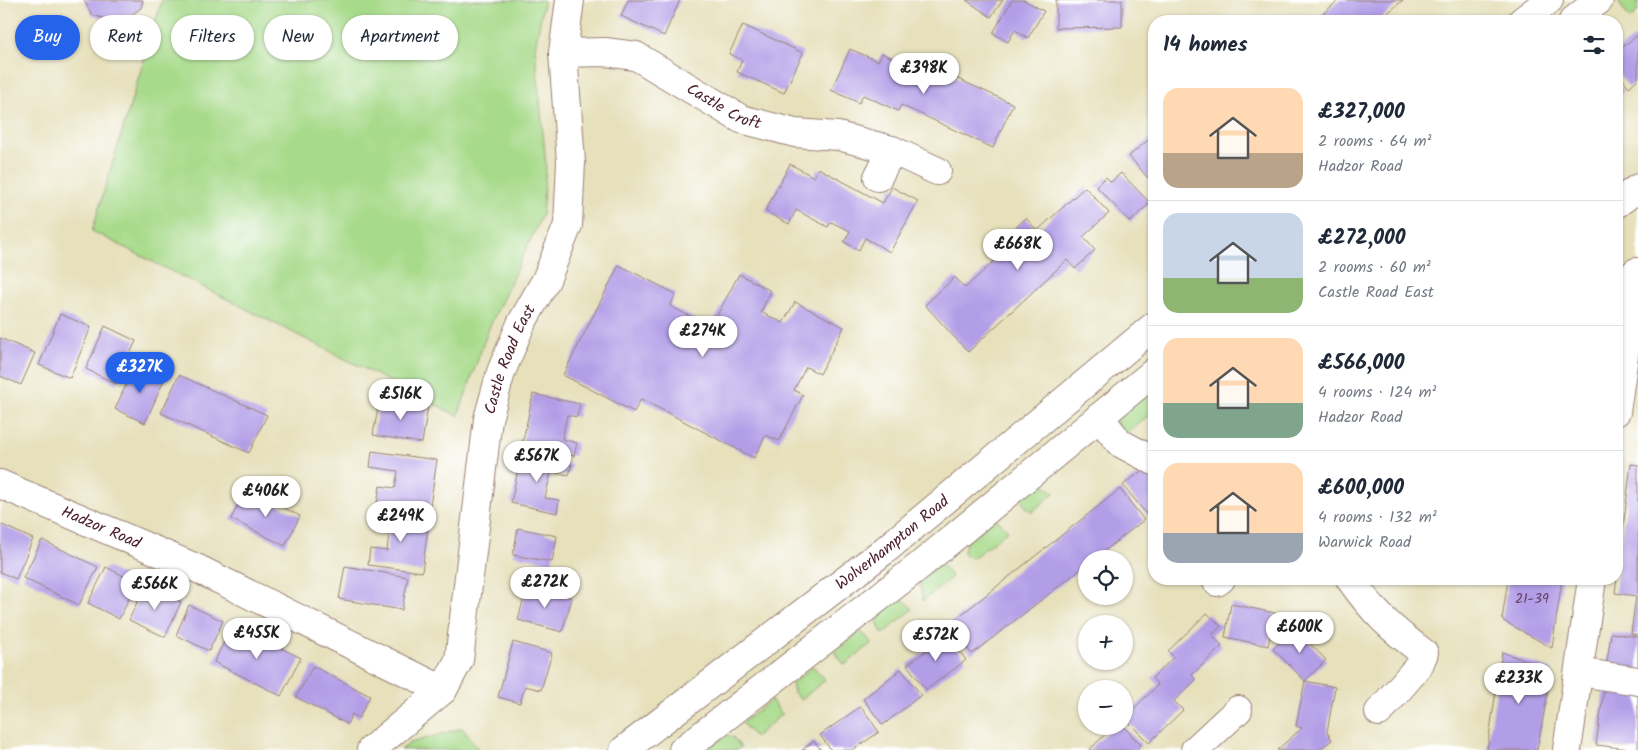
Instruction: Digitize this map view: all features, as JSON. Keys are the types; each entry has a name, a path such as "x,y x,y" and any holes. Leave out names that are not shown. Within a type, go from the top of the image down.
{"main road":[{"name":"Castle Road East","path":"371,750 443,690 458,660 488,419 501,372 521,324 546,280 568,225 571,162 563,53 570,0"},
{"path":"1530,15 1549,0"},
{"path":"1580,15 1598,0"},
{"name":"Castle Croft","path":"563,53 605,52 636,56 683,86 742,119 795,133 838,136 892,150 936,172"},
{"path":"878,177 892,150"},
{"path":"1623,199 1638,188"},
{"path":"1623,342 1630,272"},
{"name":"Wolverhampton Road","path":"624,750 884,550 1148,331"},
{"path":"683,750 918,567 1148,377"},
{"path":"1099,417 1120,443 1148,459"},
{"name":"Hadzor Road","path":"0,484 196,568 443,690"},
{"path":"1354,585 1369,606 1394,631 1424,653 1418,666 1379,712"},
{"path":"1567,750 1591,585"},
{"path":"1579,672 1638,681"},
{"path":"1195,750 1238,710"}],"green space":[{"path":"162,0 544,0 535,48 546,165 542,215 489,328 458,416 92,231 144,60 161,60 161,15 157,15"},
{"path":"1622,0 1638,0 1638,12 1630,19 1619,3"},
{"path":"1148,391 1148,416 1123,436 1115,418"},
{"path":"1040,481 1054,493 1032,512 1024,505 1022,496"},
{"path":"995,518 1008,530 973,558 963,554 966,543"},
{"path":"938,566 943,566 952,577 923,601 919,582"},
{"path":"900,596 913,609 883,634 879,627 878,617 884,608"},
{"path":"861,631 872,643 845,665 834,652"},
{"path":"813,666 825,680 801,700 794,693 792,683"},
{"path":"771,700 782,714 755,737 742,723"},
{"path":"462,728 479,750 401,750 410,743"},
{"path":"727,735 733,737 741,747 737,750 705,750"}],"building":[{"path":"84,0 143,0 141,8 131,15 92,15"},
{"path":"628,0 680,0 664,36 621,16"},
{"path":"966,0 1003,0 991,17"},
{"path":"1012,0 1024,0 1044,11 1028,38 1015,30 1008,42 993,33"},
{"path":"1056,0 1122,0 1122,27 1056,28"},
{"path":"1339,0 1403,0 1385,15 1321,15"},
{"path":"743,25 803,53 784,93 737,72 742,60 729,54"},
{"path":"1638,35 1638,79 1629,87 1623,80 1623,47"},
{"path":"850,49 878,61 882,53 917,70 921,62 1013,104 993,148 901,105 898,111 863,95 859,103 831,90"},
{"path":"1148,140 1148,178 1129,156"},
{"path":"790,164 814,177 818,168 883,203 892,187 918,201 890,252 865,238 859,250 844,242 850,231 831,222 828,227 796,210 789,224 765,211"},
{"path":"1121,173 1148,201 1148,205 1130,222 1096,186 1106,177 1111,182"},
{"path":"1085,187 1109,213 1083,237 1095,250 1075,269 1067,260 968,352 925,305 955,277 965,288 1020,237 1013,230 1026,218 1037,231"},
{"path":"619,265 676,294 670,306 711,327 739,274 771,291 761,312 783,323 795,302 844,327 820,374 806,367 794,390 803,395 779,441 766,435 754,458 641,399 634,412 563,375"},
{"path":"60,314 91,327 70,378 39,365"},
{"path":"105,326 136,341 116,384 86,369"},
{"path":"0,338 35,353 21,385 0,376"},
{"path":"135,365 165,378 145,423 115,409"},
{"path":"179,375 267,415 249,453 161,413"},
{"path":"533,394 580,404 577,417 567,415 562,439 577,443 574,456 522,445"},
{"path":"380,398 428,406 422,443 373,435"},
{"path":"372,451 437,460 429,512 377,504 380,486 395,488 398,471 370,467"},
{"path":"521,454 572,465 569,475 551,472 545,498 559,500 557,513 511,503"},
{"path":"1631,464 1638,465 1638,635 1631,634 1636,596 1615,593 1616,585 1623,585 1623,528"},
{"path":"1147,467 1148,516 1123,485"},
{"path":"246,489 300,516 285,546 231,519"},
{"path":"1120,489 1144,520 1106,550 1078,550 1078,571 972,654 948,625"},
{"path":"373,513 429,520 422,572 368,565 370,549 387,551 389,532 371,530"},
{"path":"0,524 33,539 16,579 0,572"},
{"path":"518,528 557,536 552,562 513,555"},
{"path":"42,540 98,567 79,605 23,578"},
{"path":"345,566 408,577 402,610 339,599"},
{"path":"106,567 137,583 119,619 88,603"},
{"path":"145,585 181,602 165,637 129,620"},
{"path":"1507,585 1561,585 1552,648 1502,620"},
{"path":"527,586 572,598 562,632 518,620"},
{"path":"1231,604 1275,613 1268,646 1225,637"},
{"path":"189,605 223,621 209,651 176,635"},
{"path":"1207,613 1221,626 1212,635 1222,646 1192,675 1196,680 1174,701 1183,710 1149,743 1133,727 1133,709 1158,685 1152,678 1174,657 1168,651"},
{"path":"233,624 301,658 281,696 214,662"},
{"path":"1295,628 1326,660 1305,681 1273,649"},
{"path":"1611,633 1638,637 1638,674 1606,669"},
{"path":"947,635 966,660 926,690 907,665"},
{"path":"513,642 552,653 541,690 525,686 520,703 498,697"},
{"path":"1502,652 1552,670 1537,750 1487,750"},
{"path":"313,666 370,696 359,718 352,714 347,724 296,697"},
{"path":"901,669 921,695 883,725 863,699"},
{"path":"1305,681 1335,687 1327,732 1332,740 1319,750 1277,750 1302,728 1296,726"},
{"path":"1605,682 1638,687 1638,750 1596,745"},
{"path":"861,706 879,732 853,750 831,750 820,735"},
{"path":"1105,735 1132,735 1141,745 1136,750 1089,750"},
{"path":"814,741 821,750 802,750"}]}
